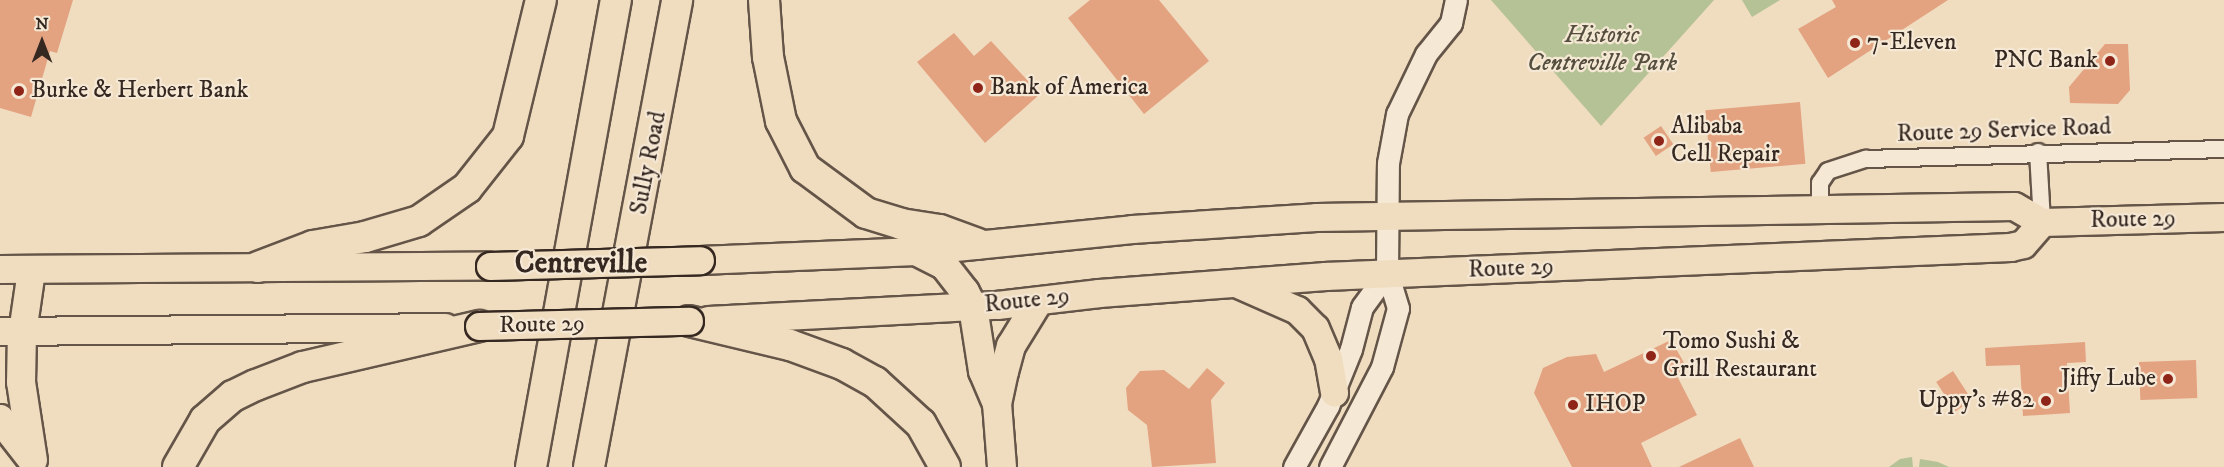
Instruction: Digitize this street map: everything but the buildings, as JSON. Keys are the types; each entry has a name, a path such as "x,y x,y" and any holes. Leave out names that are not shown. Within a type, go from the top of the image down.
{"highway":[{"path":"258,267 313,246 365,237 419,221 467,188 508,136 540,0"},
{"path":"531,467 616,0"},
{"name":"Sully Road","path":"589,467 677,0"},
{"path":"764,0 768,57 781,121 805,168 866,213 901,224 940,230 978,244"},
{"path":"916,251 944,265 957,279 973,307 983,371 997,404"},
{"path":"1002,467 997,404 1011,346 1038,302"},
{"path":"689,321 790,345 842,364 875,382 921,424 945,467"},
{"path":"178,467 205,420 233,396 256,385 303,367 479,326"},
{"path":"11,331 34,464"},
{"path":"0,419 34,464"},
{"path":"525,467 540,427"},
{"path":"597,467 598,427"}],"main road":[{"path":"0,269 490,266 700,260 916,251 1247,220 1387,216 2014,206 2042,222"},
{"name":"Route 29","path":"11,331 479,326 689,321 973,307 1230,282 1387,273 2010,247 2023,244 2042,222 2224,218"},
{"path":"11,331 31,270"},
{"path":"1230,282 1298,310 1315,328 1328,358 1334,392"}],"street":[{"path":"1330,467 1382,367 1393,335 1398,308 1387,273 1387,216 1388,163 1397,114 1426,54 1451,23 1456,0"},
{"name":"Route 29 Service Road","path":"1820,209 1820,183 1828,171 1844,163 2038,152 2224,149"},
{"path":"2038,152 2042,222"},
{"path":"1294,467 1334,392 1351,349 1362,307 1387,273"}],"green space":[{"name":"Historic Centreville Park","path":"1491,0 1714,0 1601,126"},
{"name":"Historic Centreville Park","path":"1742,0 1780,0 1752,17"},
{"path":"1912,457 1913,467 1889,467 1900,459"},
{"path":"1920,459 1938,462 1949,467 1919,467"}],"place":[{"name":"7-Eleven","path":"1855,43"},
{"name":"PNC Bank","path":"2110,61"},
{"name":"Bank of America","path":"978,88"},
{"name":"Burke & Herbert Bank","path":"19,91"},
{"name":"Alibaba Cell Repair","path":"1659,141"},
{"name":"Tomo Sushi & Grill Restaurant","path":"1651,356"},
{"name":"Jiffy Lube","path":"2168,379"},
{"name":"Uppy's #82","path":"2046,401"},
{"name":"IHOP","path":"1573,405"}],"district":[{"name":"Centreville","path":"581,264"}]}
